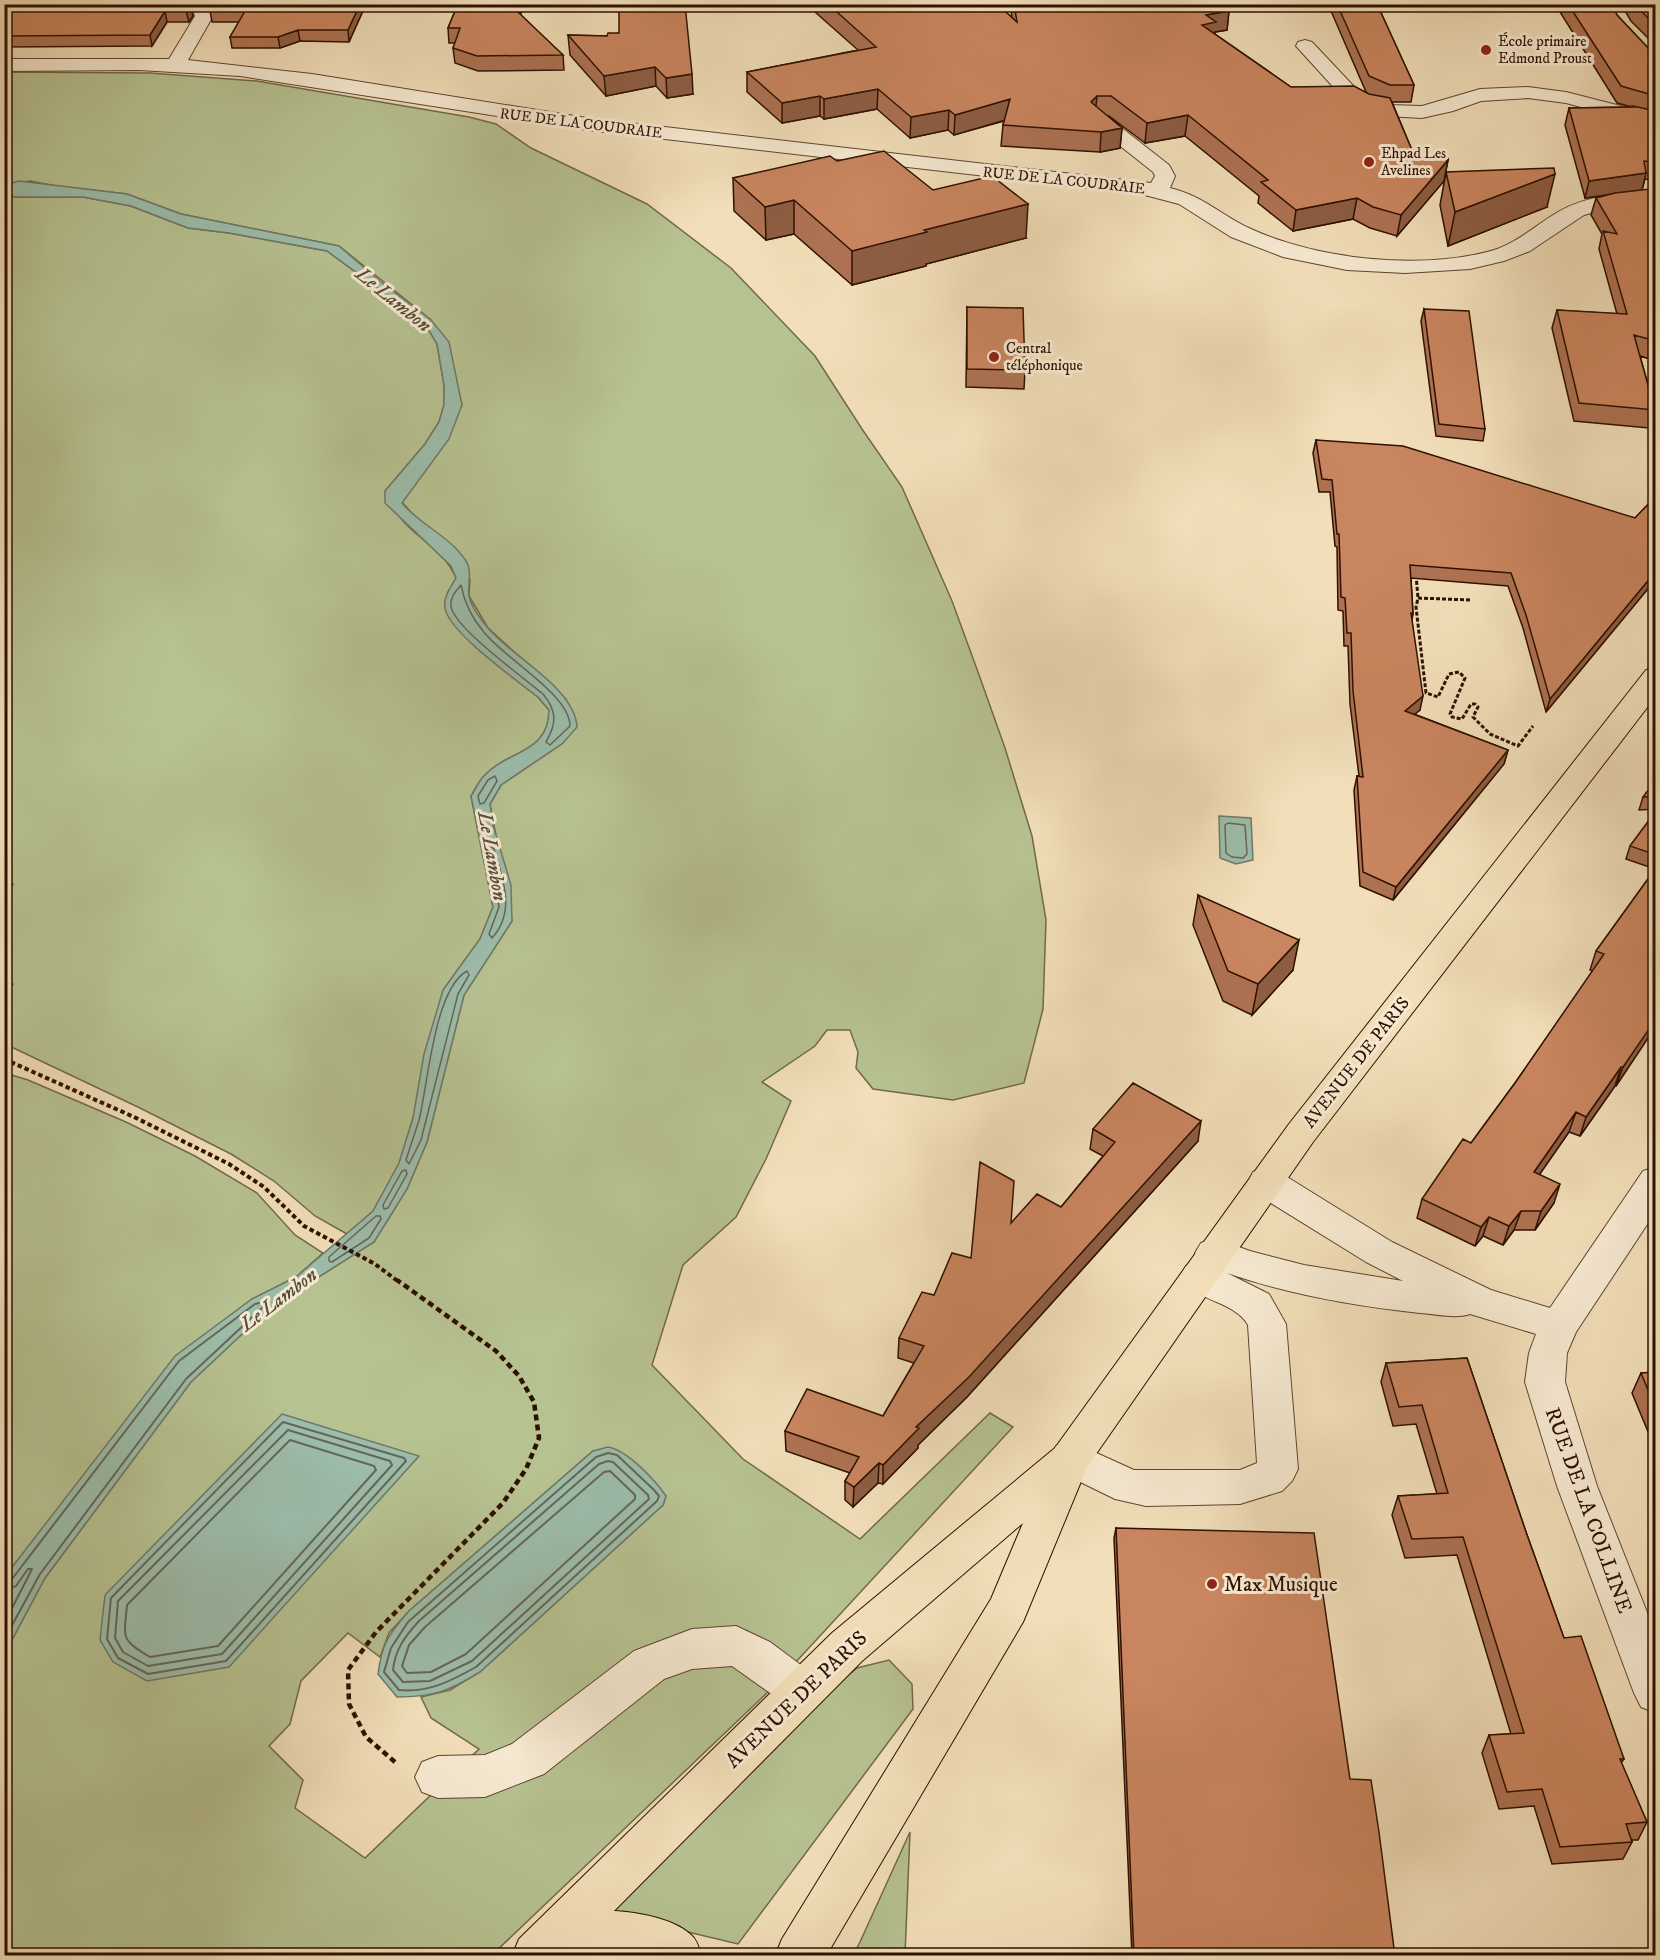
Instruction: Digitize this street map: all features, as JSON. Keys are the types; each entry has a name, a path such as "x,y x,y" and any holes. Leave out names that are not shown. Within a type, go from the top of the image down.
{"main road":[{"name":"AVENUE DE PARIS","path":"803,1951 1008,1609 1070,1458 1301,1133 1656,676"},
{"name":"AVENUE DE PARIS","path":"541,1951 847,1647 1070,1458"},
{"path":"541,1951 587,1936 637,1936 672,1948 678,1956"}],"street":[{"path":"175,66 204,16 200,4"},
{"path":"1305,46 1353,97 1384,111 1435,110 1485,94 1543,93 1656,121"},
{"name":"RUE DE LA COUDRAIE","path":"4,65 175,66 272,74 499,113 1158,191 1172,194 1202,207 1238,232 1291,252 1354,263 1399,266 1443,265 1485,260 1528,244 1568,215 1580,210 1616,201 1656,197"},
{"name":"RUE DE LA COUDRAIE","path":"1102,122 1162,168 1165,176 1158,191"},
{"name":"RUE DE LA COLLINE","path":"1656,1181 1559,1326 1548,1353 1545,1382 1577,1486 1656,1693"},
{"path":"1266,1182 1349,1236 1480,1302 1559,1326"},
{"path":"1206,1264 1251,1268 1310,1281 1428,1298 1480,1302"},
{"path":"1070,1458 1129,1487 1146,1489 1240,1487 1268,1479 1278,1469 1267,1324 1256,1305 1206,1264"},
{"path":"438,1777 485,1776 528,1760 649,1665 692,1649 736,1646 755,1656 802,1691"}],"path":[{"path":"1416,574 1417,617 1426,693 1428,694"},
{"path":"1418,598 1470,600"},
{"path":"1420,692 1438,697 1449,674 1459,672 1465,678 1464,686 1450,714 1452,717 1462,719 1471,704 1476,704 1478,707 1473,717 1490,734 1518,746 1533,726"},
{"path":"4,898 12,884"},
{"path":"4,1059 134,1117 230,1164 264,1187 304,1226 375,1264 496,1351 519,1376 534,1402 538,1438 520,1477 503,1503 376,1632 348,1670 349,1704 366,1737 401,1766 438,1777"}],"green space":[{"path":"4,72 150,73 257,81 469,117 496,124 531,148 647,204 731,268 815,356 902,487 952,601 1005,748 1032,836 1046,920 1043,1009 1024,1083 953,1100 873,1089 856,1068 858,1052 850,1030 827,1030 815,1046 762,1082 791,1101 766,1159 736,1217 683,1265 652,1365 743,1459 860,1539 990,1413 1013,1427 770,1690 492,1955 5,1955 5,1653 45,1578 191,1382 271,1307 374,1242 407,1189 427,1142 464,995 512,921 490,804 501,785 563,743 566,699 488,628 469,596 470,579 402,502 462,405 431,320 339,246 181,214 127,194 30,181 5,185","holes":["593,1451 666,1496 663,1505 480,1672 450,1690 421,1697 431,1718 479,1749 365,1858 295,1808 303,1780 269,1746 290,1724 301,1681 348,1633 380,1657 389,1633 409,1611"]},
{"path":"5,194 15,197 83,197 131,206 188,228 327,251 424,322 437,344 444,385 444,405 439,422 425,444 385,491 406,524 451,568 456,578 447,594 549,710 547,724 542,735 525,750 493,768 482,778 471,796 493,907 480,939 443,990 413,1118 399,1164 373,1211 347,1234 315,1216 274,1181 231,1154 5,1044 5,995 13,984 5,981 4,957 8,954 4,954"},
{"path":"5,1073 28,1080 126,1122 195,1156 257,1193 295,1235 323,1253 296,1277 252,1299 13,1566 5,1580"},
{"path":"889,1660 912,1684 913,1709 738,1944 608,1913 797,1718 857,1668"},
{"path":"910,1832 905,1955 853,1955 860,1942"}],"water":[{"name":"Le Lambon","path":"19,181 127,194 181,214 339,246 431,320 449,342 462,405 449,439 402,503 459,552 468,565 469,596 479,617 499,639 541,674 566,699 574,713 577,727 563,743 501,785 490,804 493,825 511,885 512,921 464,995 427,1142 407,1189 374,1242 271,1307 191,1382 45,1578 5,1653 5,1580 13,1566 175,1356 252,1299 296,1277 373,1211 399,1163 413,1118 424,1054 443,990 480,939 493,907 471,796 482,778 493,768 525,750 542,735 547,724 549,710 539,698 486,656 458,630 445,608 446,596 456,578 451,566 385,503 385,491 425,444 439,422 444,405 444,385 437,344 424,322 327,251 188,228 131,206 83,197 15,197 5,194 5,185"},
{"path":"1219,816 1251,818 1253,860 1236,864 1220,858"},
{"path":"282,1414 419,1456 229,1667 147,1681 113,1662 100,1640 105,1595"},
{"path":"608,1447 624,1454 648,1474 666,1496 663,1505 480,1672 441,1692 397,1697 378,1674 384,1647 402,1619 593,1451"}],"building":[{"path":"4,4 190,5 186,11 165,11 150,35 4,36"},
{"path":"213,4 360,4 348,30 298,30 278,37 230,37 245,11 210,11"},
{"path":"458,4 518,4 516,10 563,55 477,56 453,48 460,28 448,28"},
{"path":"619,4 685,4 692,74 666,78 655,67 604,76 568,35 607,36 608,33 619,33"},
{"path":"828,4 997,4 1017,22 1014,4 1227,4 1229,11 1206,15 1216,22 1202,25 1291,87 1354,86 1369,94 1390,98 1414,155 1448,160 1401,215 1373,207 1357,198 1296,210 1261,182 1268,180 1188,115 1147,123 1111,96 1097,96 1091,102 1122,128 1101,132 1003,125 1010,99 955,115 949,110 911,117 878,89 824,99 820,96 782,103 747,72 876,47"},
{"path":"1337,4 1377,4 1414,85 1390,85 1369,76"},
{"path":"1568,4 1612,4 1617,15 1651,51 1656,52 1656,96 1621,86"},
{"path":"1634,4 1656,4 1656,26"},
{"path":"1633,106 1656,111 1656,162 1644,161 1646,173 1589,181 1569,108"},
{"path":"884,151 933,190 992,176 1028,204 852,251 794,200 765,207 733,178 830,156 837,161"},
{"path":"1554,168 1555,174 1455,212 1446,172"},
{"path":"1650,189 1656,215 1656,341 1634,335 1655,410 1579,403 1557,310 1627,314 1603,231 1617,234 1596,198 1615,193"},
{"name":"Central téléphonique","path":"967,307 1023,308 1025,370 967,369"},
{"path":"1424,309 1469,311 1485,429 1439,424"},
{"path":"1316,440 1403,446 1635,518 1656,496 1656,571 1550,699 1526,615 1511,573 1410,565 1413,614 1411,613 1423,696 1405,711 1508,750 1396,887 1363,872 1357,776 1363,777 1353,691 1351,633 1347,633 1345,598 1341,597 1339,534 1337,534 1332,480 1322,479"},
{"path":"1656,780 1656,796 1643,797"},
{"path":"1656,811 1656,855 1630,846"},
{"path":"1656,868 1656,1012 1654,1015 1656,1019 1586,1117 1576,1112 1534,1172 1560,1184 1541,1211 1521,1211 1509,1226 1489,1217 1481,1227 1422,1199 1463,1139 1471,1143 1515,1083 1604,954 1596,951"},
{"path":"1198,895 1299,940 1258,984 1228,971"},
{"path":"1133,1083 1201,1121 969,1377 916,1427 919,1428 883,1465 879,1463 854,1487 845,1481 859,1457 785,1431 807,1389 883,1416 924,1346 899,1338 922,1292 934,1295 952,1253 971,1258 980,1162 1014,1181 1011,1223 1037,1194 1061,1207 1115,1142 1093,1129"},
{"path":"1467,1358 1564,1638 1581,1636 1624,1759 1620,1759 1647,1822 1626,1824 1632,1842 1560,1847 1542,1789 1507,1792 1489,1735 1524,1733 1463,1537 1412,1539 1398,1496 1448,1493 1422,1405 1399,1407 1386,1363"},
{"path":"1656,1372 1656,1409 1641,1373"},
{"path":"1116,1528 1314,1533 1350,1779 1371,1780 1395,1956 1134,1956"}],"place":[{"name":"École primaire Edmond Proust","path":"1486,50"},
{"name":"Ehpad Les Avelines","path":"1369,162"},
{"name":"Central téléphonique","path":"994,357"},
{"name":"Max Musique","path":"1212,1584"}]}
